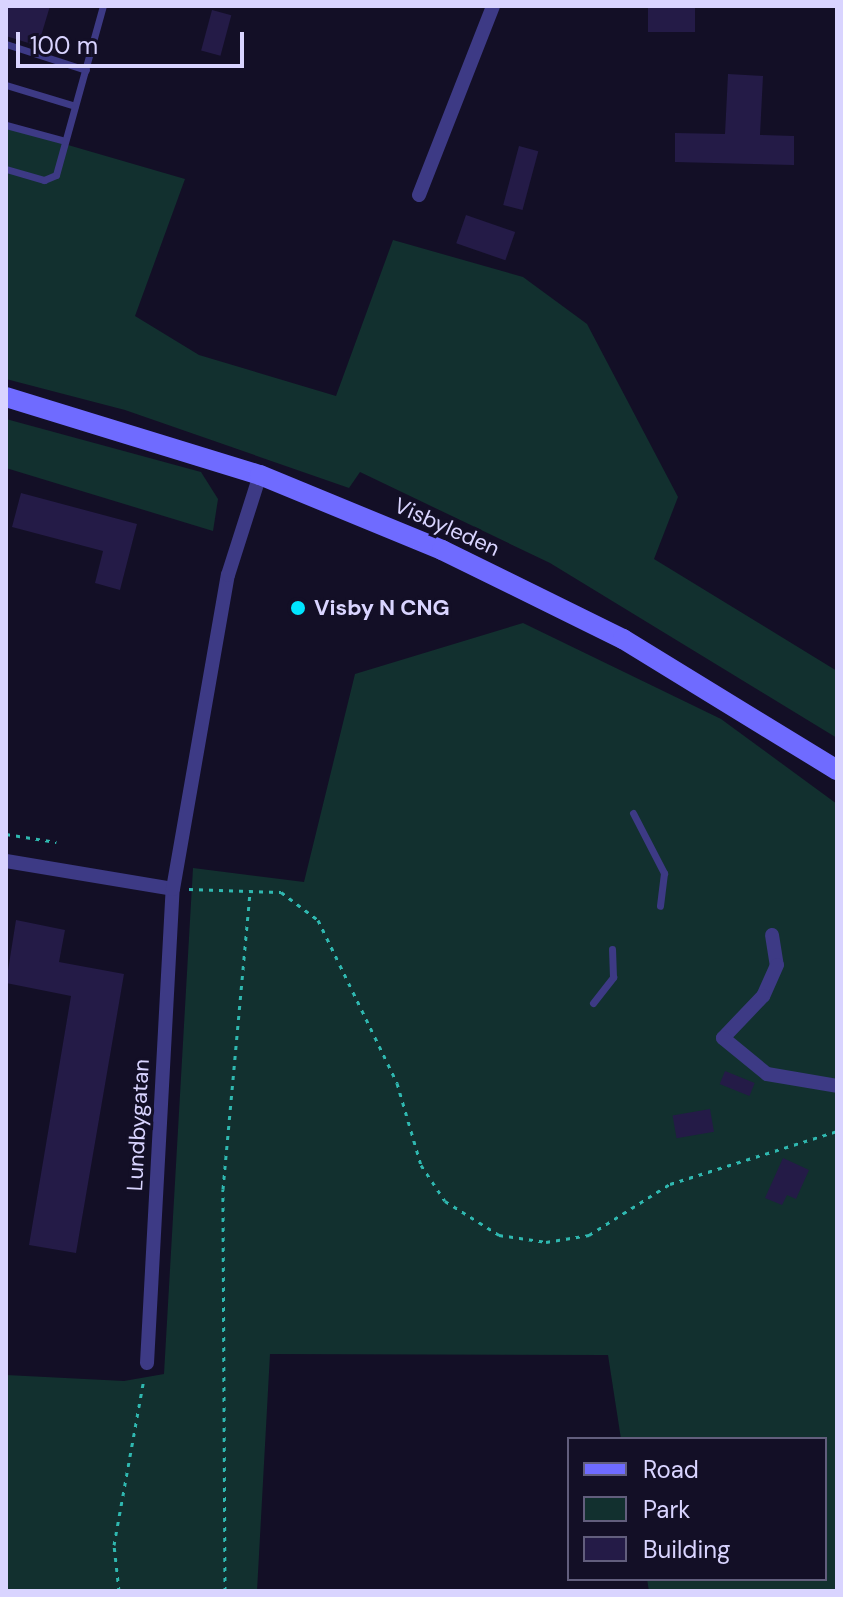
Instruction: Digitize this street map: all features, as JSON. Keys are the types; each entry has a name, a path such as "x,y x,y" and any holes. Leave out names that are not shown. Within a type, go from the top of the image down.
{"main road":[{"name":"Visbyleden","path":"6,397 260,475 442,550 598,626 837,770"}],"street":[{"path":"419,195 493,6"},
{"name":"Lundbygatan","path":"147,1363 173,889 228,575 260,475"},
{"path":"6,861 173,889"},
{"path":"772,935 777,965 768,986 723,1038 767,1074 837,1086"}],"lane":[{"path":"6,169 51,180 103,6"},
{"path":"6,44 86,70"},
{"path":"6,85 75,106"},
{"path":"6,125 65,141"},
{"path":"633,813 664,873 660,906"},
{"path":"593,1003 613,977 612,949"}],"path":[{"path":"6,834 56,842"},
{"path":"173,889 281,892 318,920 397,1083 421,1165 445,1201 499,1235 546,1242 589,1235 670,1184 837,1131"},
{"path":"225,1591 223,1189 250,890"},
{"path":"119,1591 114,1545 147,1363"}],"green space":[{"path":"6,127 185,179 135,316 199,355 336,396 393,240 523,277 587,324 678,497 654,559 837,671 837,738 550,563 360,472 349,488 125,410 6,379"},
{"path":"6,419 201,472 218,499 213,531 6,468"},
{"path":"523,623 721,719 837,804 837,1591 649,1591 647,1581 827,1581 827,1437 621,1437 608,1355 270,1354 257,1591 6,1591 6,1375 124,1381 164,1374 193,868 304,882 355,674"}],"building":[{"path":"6,6 50,6 38,46 6,36"},
{"path":"648,6 695,6 695,32 648,32"},
{"path":"212,10 231,15 220,56 201,51"},
{"path":"728,74 763,76 760,135 794,136 794,165 675,162 675,133 725,134"},
{"path":"519,146 538,151 523,210 503,205"},
{"path":"466,215 515,232 505,260 456,243"},
{"path":"21,493 137,524 120,590 95,583 103,551 12,527"},
{"path":"16,920 65,930 59,962 124,974 76,1253 29,1245 71,996 6,983"},
{"path":"725,1071 755,1083 749,1096 720,1084"},
{"path":"710,1109 714,1132 677,1138 673,1116"},
{"path":"783,1158 809,1170 796,1199 787,1195 782,1205 765,1198"}],"place":[{"name":"Visby N CNG","path":"298,608"}]}
